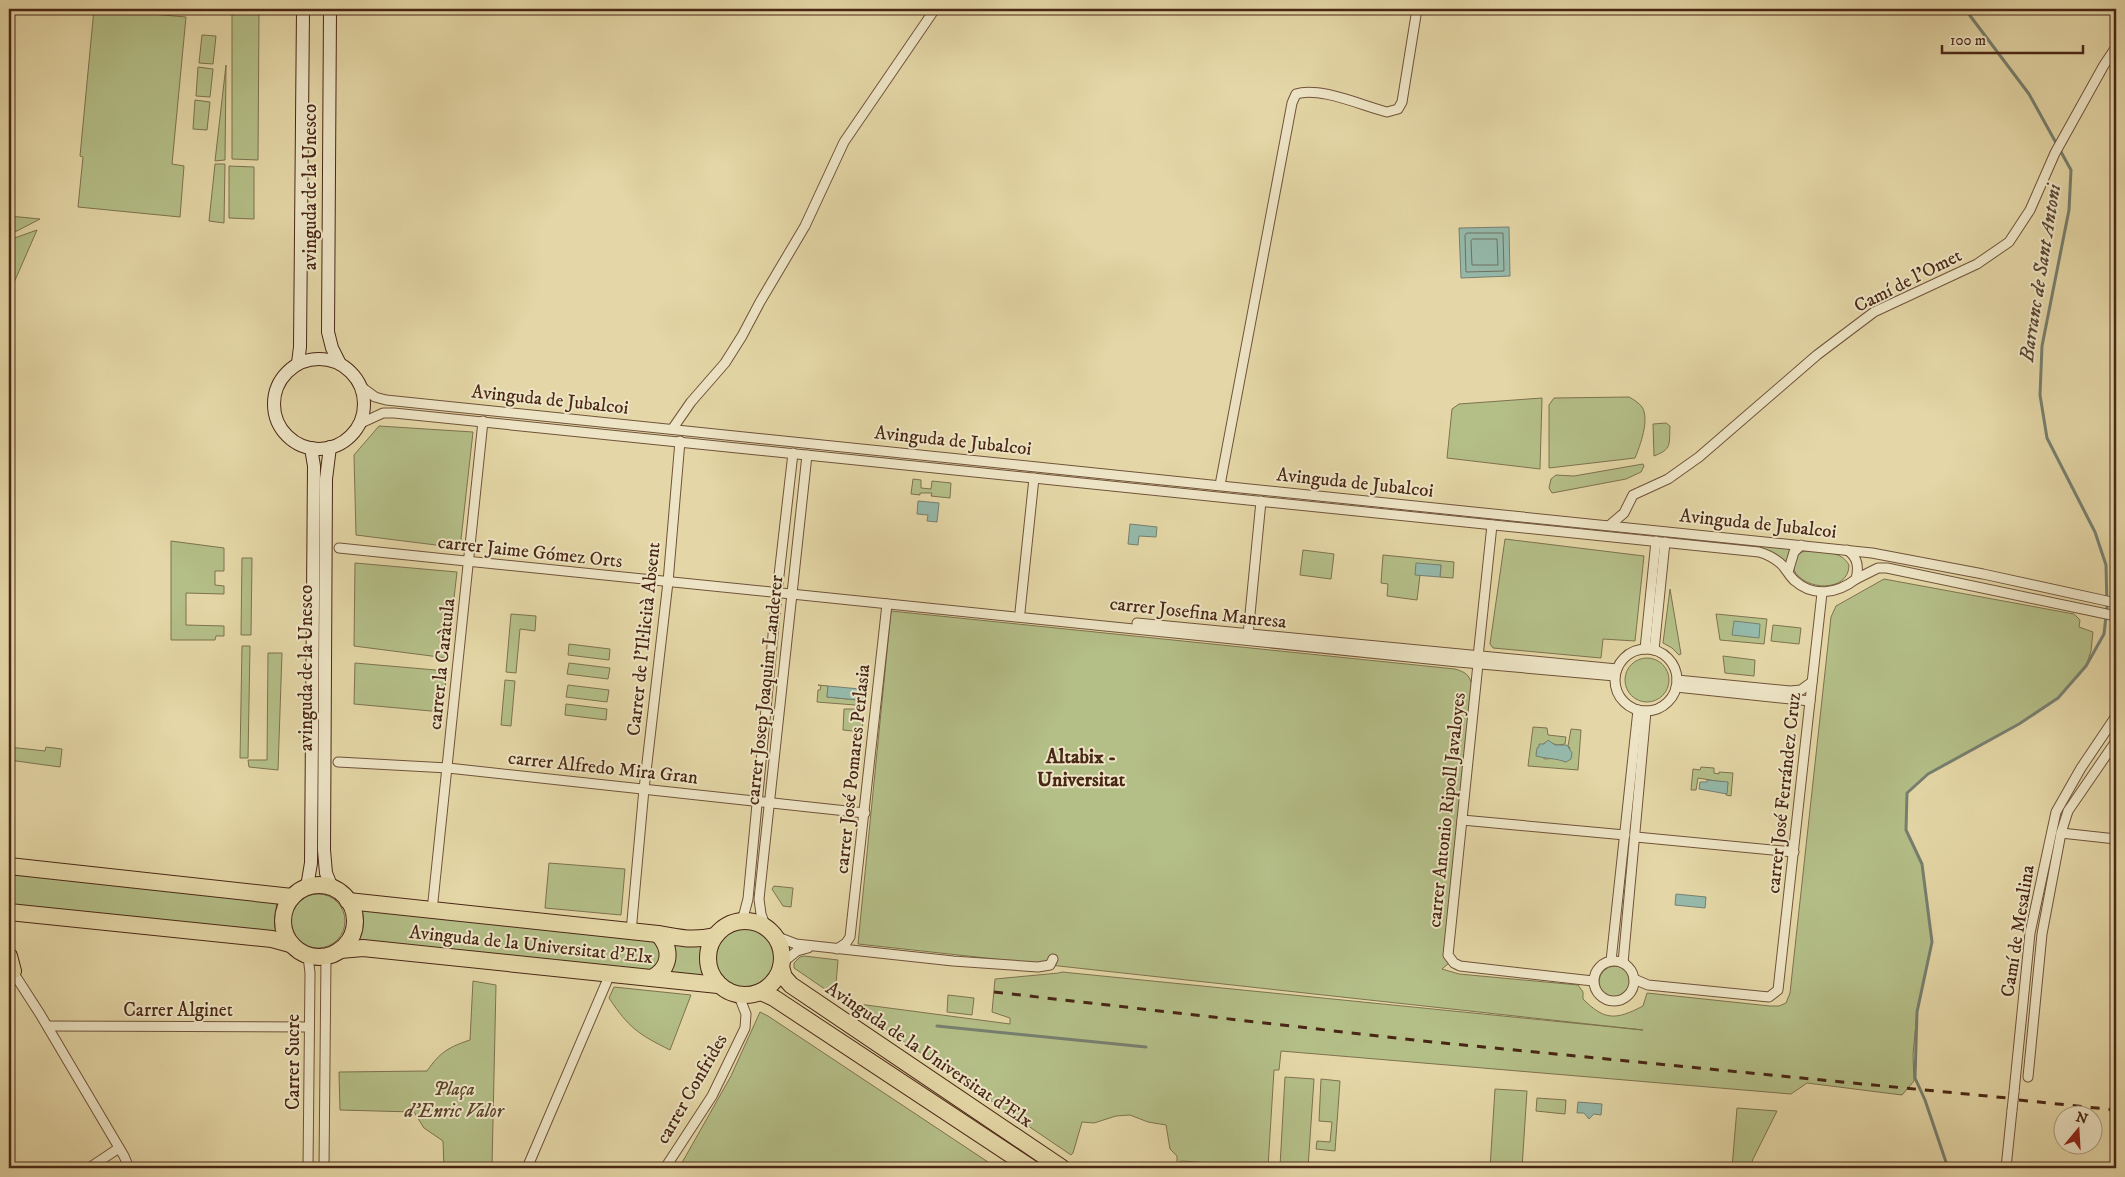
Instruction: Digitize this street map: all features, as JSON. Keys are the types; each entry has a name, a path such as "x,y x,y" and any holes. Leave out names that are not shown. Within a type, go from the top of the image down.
{"highway":[{"path":"9,866 292,897"},
{"path":"9,925 16,912 272,939 290,944 308,956 333,954 346,945 354,931 354,915 348,901 332,888 324,885 306,887 292,897 283,916 282,926 290,944"},
{"name":"Avinguda de la Universitat d'Elx","path":"348,901 658,934 686,940 698,940 715,936"},
{"path":"739,921 758,923 771,932 781,949 782,965 776,980 761,992 747,996 739,996 718,985 709,970 707,961 710,944 725,926 739,921"},
{"path":"652,978 666,966 668,956 668,948 658,934"},
{"name":"Avinguda de la Universitat d'Elx","path":"333,954 363,948 718,985"},
{"name":"Avinguda de la Universitat d'Elx","path":"782,965 784,977 791,985 1062,1168"},
{"name":"Avinguda de la Universitat d'Elx","path":"761,992 774,998 1031,1168"}],"main road":[{"name":"avinguda de la Unesco","path":"298,363 300,333 303,9"},
{"name":"avinguda de la Unesco","path":"330,9 328,332 332,348 340,364"},
{"path":"318,358 340,364 354,375 360,386 364,405 359,424 352,435 330,447 311,448 298,444 288,437 276,417 274,402 280,379 298,363 318,358"},
{"name":"avinguda de la Unesco","path":"330,447 326,479 324,850 326,874 332,888"},
{"name":"avinguda de la Unesco","path":"306,887 311,868 314,466 311,448"}],"street":[{"path":"673,428 691,402 725,363 742,336 805,226 844,142 935,9"},
{"path":"1220,485 1292,103 1296,94 1305,91 1320,93 1387,112 1398,109 1402,102 1417,9"},
{"name":"Camí de l'Omet","path":"1610,525 1624,513 1633,495 1668,479 1699,457 1817,355 1874,312 1977,264 2009,242 2030,210 2055,152 2116,47"},
{"path":"9,357 9,364"},
{"name":"Avinguda de Jubalcoi","path":"360,386 375,397 386,400 1846,550 1856,558 1858,568 1856,578"},
{"name":"Avinguda de Jubalcoi","path":"359,424 383,413 484,421 1759,552 1780,563 1798,583 1808,590 1822,593"},
{"name":"carrer la Caràtula","path":"432,910 484,421"},
{"name":"Carrer de l'Il·licità Absent","path":"631,932 644,789 668,582 680,440"},
{"name":"carrer Josep Joaquim Landerer","path":"739,921 747,904 777,593 793,453"},
{"name":"carrer Josep Joaquim Landerer","path":"771,932 761,914 759,899 807,455"},
{"path":"1020,612 1034,478"},
{"path":"1248,635 1261,501"},
{"path":"1626,508 1627,515 1632,523 1640,528"},
{"name":"carrer Antonio Ripoll Javaloyes","path":"1492,525 1448,955 1460,966 1593,981"},
{"path":"1649,649 1660,542"},
{"path":"1788,572 1794,552 1801,545"},
{"name":"carrer Jaime Gómez Orts","path":"339,548 777,593 792,592"},
{"path":"1846,550 1907,558 2116,604"},
{"path":"1822,593 1833,591 1878,568 1887,568 2116,616"},
{"name":"carrer Josefina Manresa","path":"792,592 887,604 1616,673"},
{"name":"carrer Josefina Manresa","path":"792,592 1020,612 1478,661"},
{"name":"carrer José Ferrández Cruz","path":"1634,979 1654,986 1769,998 1775,994 1780,985 1822,593"},
{"name":"carrer José Pomares Perlasia","path":"850,937 887,604"},
{"path":"1649,649 1666,656 1671,661 1675,667 1677,684 1670,700 1665,705 1642,711 1629,706 1618,694 1616,673 1624,659 1630,654 1649,649"},
{"path":"1677,684 1790,691 1801,690 1812,682"},
{"path":"1677,684 1810,701"},
{"path":"1789,699 1803,708 1809,715"},
{"path":"1611,961 1625,835 1642,711"},
{"path":"1623,963 1636,837 1642,711"},
{"name":"Camí de Mesalina","path":"2006,1168 2030,933 2056,812 2081,768 2116,716"},
{"path":"2028,1077 2042,934 2060,833 2068,811 2116,741"},
{"name":"carrer Alfredo Mira Gran","path":"338,762 448,768 864,813"},
{"path":"1462,820 1625,835"},
{"path":"2060,833 2116,839"},
{"path":"1636,837 1794,852"},
{"path":"771,932 796,944 858,952 1038,967 1050,965 1053,960"},
{"path":"782,965 797,951 811,947 833,948 846,943 850,937"},
{"path":"850,937 852,944 858,952"},
{"name":"Carrer Sucre","path":"324,1168 333,954"},
{"name":"Carrer Sucre","path":"308,956 310,972 308,1168"},
{"path":"1611,961 1623,963 1628,967 1634,979 1632,991 1628,996 1616,1002 1609,1001 1597,994 1593,981 1598,968 1611,961"},
{"path":"10,965 48,1026 129,1168"},
{"path":"527,1168 610,974"},
{"name":"carrer Confrides","path":"665,1168 712,1096 745,1028 746,1014 739,996"},
{"name":"Carrer Alginet","path":"48,1026 309,1027"},
{"path":"89,1168 119,1148"}],"green space":[{"path":"94,9 186,17 172,164 184,166 180,217 78,207 83,157 80,156"},
{"path":"232,9 259,9 258,160 232,159"},
{"path":"202,35 216,36 213,64 199,63"},
{"path":"226,65 225,160 215,161"},
{"path":"198,67 213,69 210,97 196,96"},
{"path":"195,100 210,102 207,130 193,129"},
{"path":"215,164 225,164 224,223 209,221"},
{"path":"229,166 254,167 254,219 229,218"},
{"path":"9,216 40,219 9,235"},
{"path":"37,230 9,294 9,240"},
{"path":"1629,397 1642,407 1645,418 1645,425 1635,458 1549,468 1549,405 1554,398"},
{"path":"1542,398 1540,469 1447,458 1452,409 1459,404"},
{"path":"1666,423 1670,426 1668,446 1664,451 1654,456 1653,424"},
{"path":"379,426 473,432 460,548 356,535 354,455"},
{"path":"1643,464 1641,472 1626,479 1552,493 1549,488 1551,479 1556,475 1574,476"},
{"path":"913,479 921,480 921,488 931,489 932,481 951,483 950,498 931,496 932,493 911,494"},
{"path":"1505,539 1644,556 1635,641 1603,639 1601,658 1493,648 1490,644"},
{"path":"1688,540 1792,549 1786,563 1781,559"},
{"path":"171,541 224,548 224,571 215,571 215,585 224,586 224,594 186,593 186,625 224,626 224,636 216,636 215,640 171,640"},
{"path":"1303,550 1334,554 1331,579 1300,575"},
{"path":"1805,551 1836,554 1849,565 1847,574 1842,581 1825,586 1807,582 1799,577 1794,570 1796,558"},
{"path":"1383,555 1454,562 1453,578 1440,577 1441,565 1420,575 1417,600 1387,596 1388,584 1381,583"},
{"path":"242,558 252,558 251,635 241,635"},
{"path":"355,563 457,572 447,658 354,646"},
{"path":"1884,579 2074,614 2080,620 2079,627 2093,632 2091,651 2086,666 2058,698 2019,724 1928,774 1907,793 1906,830 1922,864 1932,942 1917,1012 1913,1055 1914,1081 1902,1095 1807,1083 1791,1094 1281,1051 1279,1070 1274,1070 1268,1167 1182,1161 1177,1163 1177,1156 1170,1149 1166,1125 1148,1122 1130,1115 1116,1116 1094,1123 1082,1122 1071,1155 850,1005 851,1003 1010,1024 1010,1018 992,1012 995,979 1062,972 1643,1030 858,944 891,611 1461,671 1468,676 1472,685 1449,963 1442,969 1459,974 1578,985 1583,992 1583,999 1598,1011 1611,1016 1625,1014 1643,1006 1647,993 1779,1006 1786,1003 1790,993 1831,617 1836,606"},
{"path":"1670,589 1681,654 1679,655 1663,643"},
{"path":"511,614 536,616 535,631 520,629 516,673 506,672"},
{"path":"1716,614 1767,619 1764,644 1720,640"},
{"path":"1773,625 1801,628 1799,644 1771,641"},
{"path":"569,644 610,649 609,660 568,655"},
{"path":"242,646 250,646 248,758 240,758"},
{"path":"268,653 282,653 278,770 249,767 248,760 267,760"},
{"path":"1723,656 1755,660 1754,676 1725,673"},
{"path":"1651,658 1663,664 1668,671 1668,689 1663,696 1656,701 1643,702 1635,699 1628,692 1625,676 1628,668 1635,661"},
{"path":"355,663 447,671 442,712 354,704"},
{"path":"569,663 610,668 608,679 567,674"},
{"path":"505,680 515,681 511,726 501,725"},
{"path":"568,685 609,690 607,702 566,697"},
{"path":"818,685 828,686 827,697 858,700 859,691 867,692 865,708 856,707 855,705 817,702 818,690 820,690 821,686"},
{"path":"566,704 607,709 606,720 565,715"},
{"path":"844,709 855,709 855,717 863,718 862,732 843,730"},
{"path":"1533,727 1547,728 1548,735 1566,737 1565,744 1558,745 1546,742 1539,747 1536,753 1545,759 1557,758 1566,762 1570,748 1568,746 1571,729 1581,730 1578,770 1528,766"},
{"path":"9,747 45,751 46,747 62,749 60,767 9,760"},
{"path":"1701,767 1714,768 1714,773 1719,774 1719,772 1733,773 1731,796 1726,795 1728,783 1698,778 1696,790 1691,790 1693,769 1700,770"},
{"path":"549,863 625,869 621,915 545,908"},
{"path":"9,868 276,895 277,933 9,906"},
{"path":"774,886 793,888 791,907 783,906 772,889"},
{"path":"318,894 328,896 337,902 343,911 345,921 343,931 337,940 328,946 318,948 308,946 299,940 293,931 291,921 293,911 299,902 308,896"},
{"path":"360,909 655,939 665,963 652,974 357,945 362,927"},
{"path":"745,929 756,931 766,937 772,947 774,958 772,969 766,979 756,985 745,987 734,985 724,979 718,969 716,958 718,947 724,937 734,931"},
{"path":"670,943 703,944 702,964 706,979 666,972"},
{"path":"804,956 838,960 835,996 794,968 794,963"},
{"path":"1615,966 1621,967 1626,971 1630,976 1630,988 1626,993 1621,997 1615,998 1609,997 1604,993 1600,988 1599,982 1600,976 1604,971 1609,967"},
{"name":"Plaça d'Enric Valor","path":"473,981 496,985 492,1166 444,1168 443,1141 424,1128 414,1112 340,1110 339,1072 427,1071 436,1059 446,1051 470,1040"},
{"path":"614,987 691,995 670,1050 642,1034 622,1017 609,998"},
{"path":"948,995 974,998 972,1015 947,1012"},
{"path":"760,1012 997,1168 679,1168 731,1076"},
{"path":"1285,1077 1314,1079 1308,1168 1280,1166"},
{"path":"1321,1079 1340,1081 1335,1151 1316,1149 1317,1141 1330,1142 1332,1122 1319,1121"},
{"path":"1495,1089 1527,1091 1522,1168 1490,1168"},
{"path":"1537,1098 1566,1100 1565,1114 1536,1111"},
{"path":"1737,1108 1777,1111 1750,1168 1732,1168"}],"water":[{"path":"1509,227 1510,276 1461,278 1459,228"},
{"path":"918,501 939,503 937,522 927,521 928,515 917,514"},
{"path":"1130,524 1157,527 1156,537 1139,536 1138,545 1128,544"},
{"path":"1416,563 1441,565 1440,577 1415,575"},
{"path":"1734,621 1760,624 1759,638 1732,635"},
{"path":"828,686 860,689 858,700 827,697"},
{"path":"1548,740 1555,745 1567,745 1572,753 1571,759 1566,762 1536,756 1539,744 1544,744"},
{"path":"1707,780 1728,782 1727,794 1699,789 1700,782 1707,782"},
{"path":"1676,894 1706,897 1705,908 1675,905"},
{"path":"1578,1102 1602,1104 1601,1115 1594,1114 1589,1119 1584,1113 1577,1113"}],"waterway":[{"name":"Barranc de Sant Antoni","path":"1948,1168 1925,1100 1915,1078 1917,1012 1932,942 1922,864 1906,830 1907,793 1928,774 2019,724 2058,698 2086,666 2104,634 2107,607 2106,565 2095,532 2047,438 2040,395 2042,346 2069,210 2071,170 2029,94 1965,9"},
{"path":"937,1026 1146,1047"}],"railway":[{"path":"994,992 1422,1041 2007,1098"},
{"path":"2019,1100 2116,1110"}],"district":[{"name":"Altabix - Universitat","path":"1081,768"}]}
